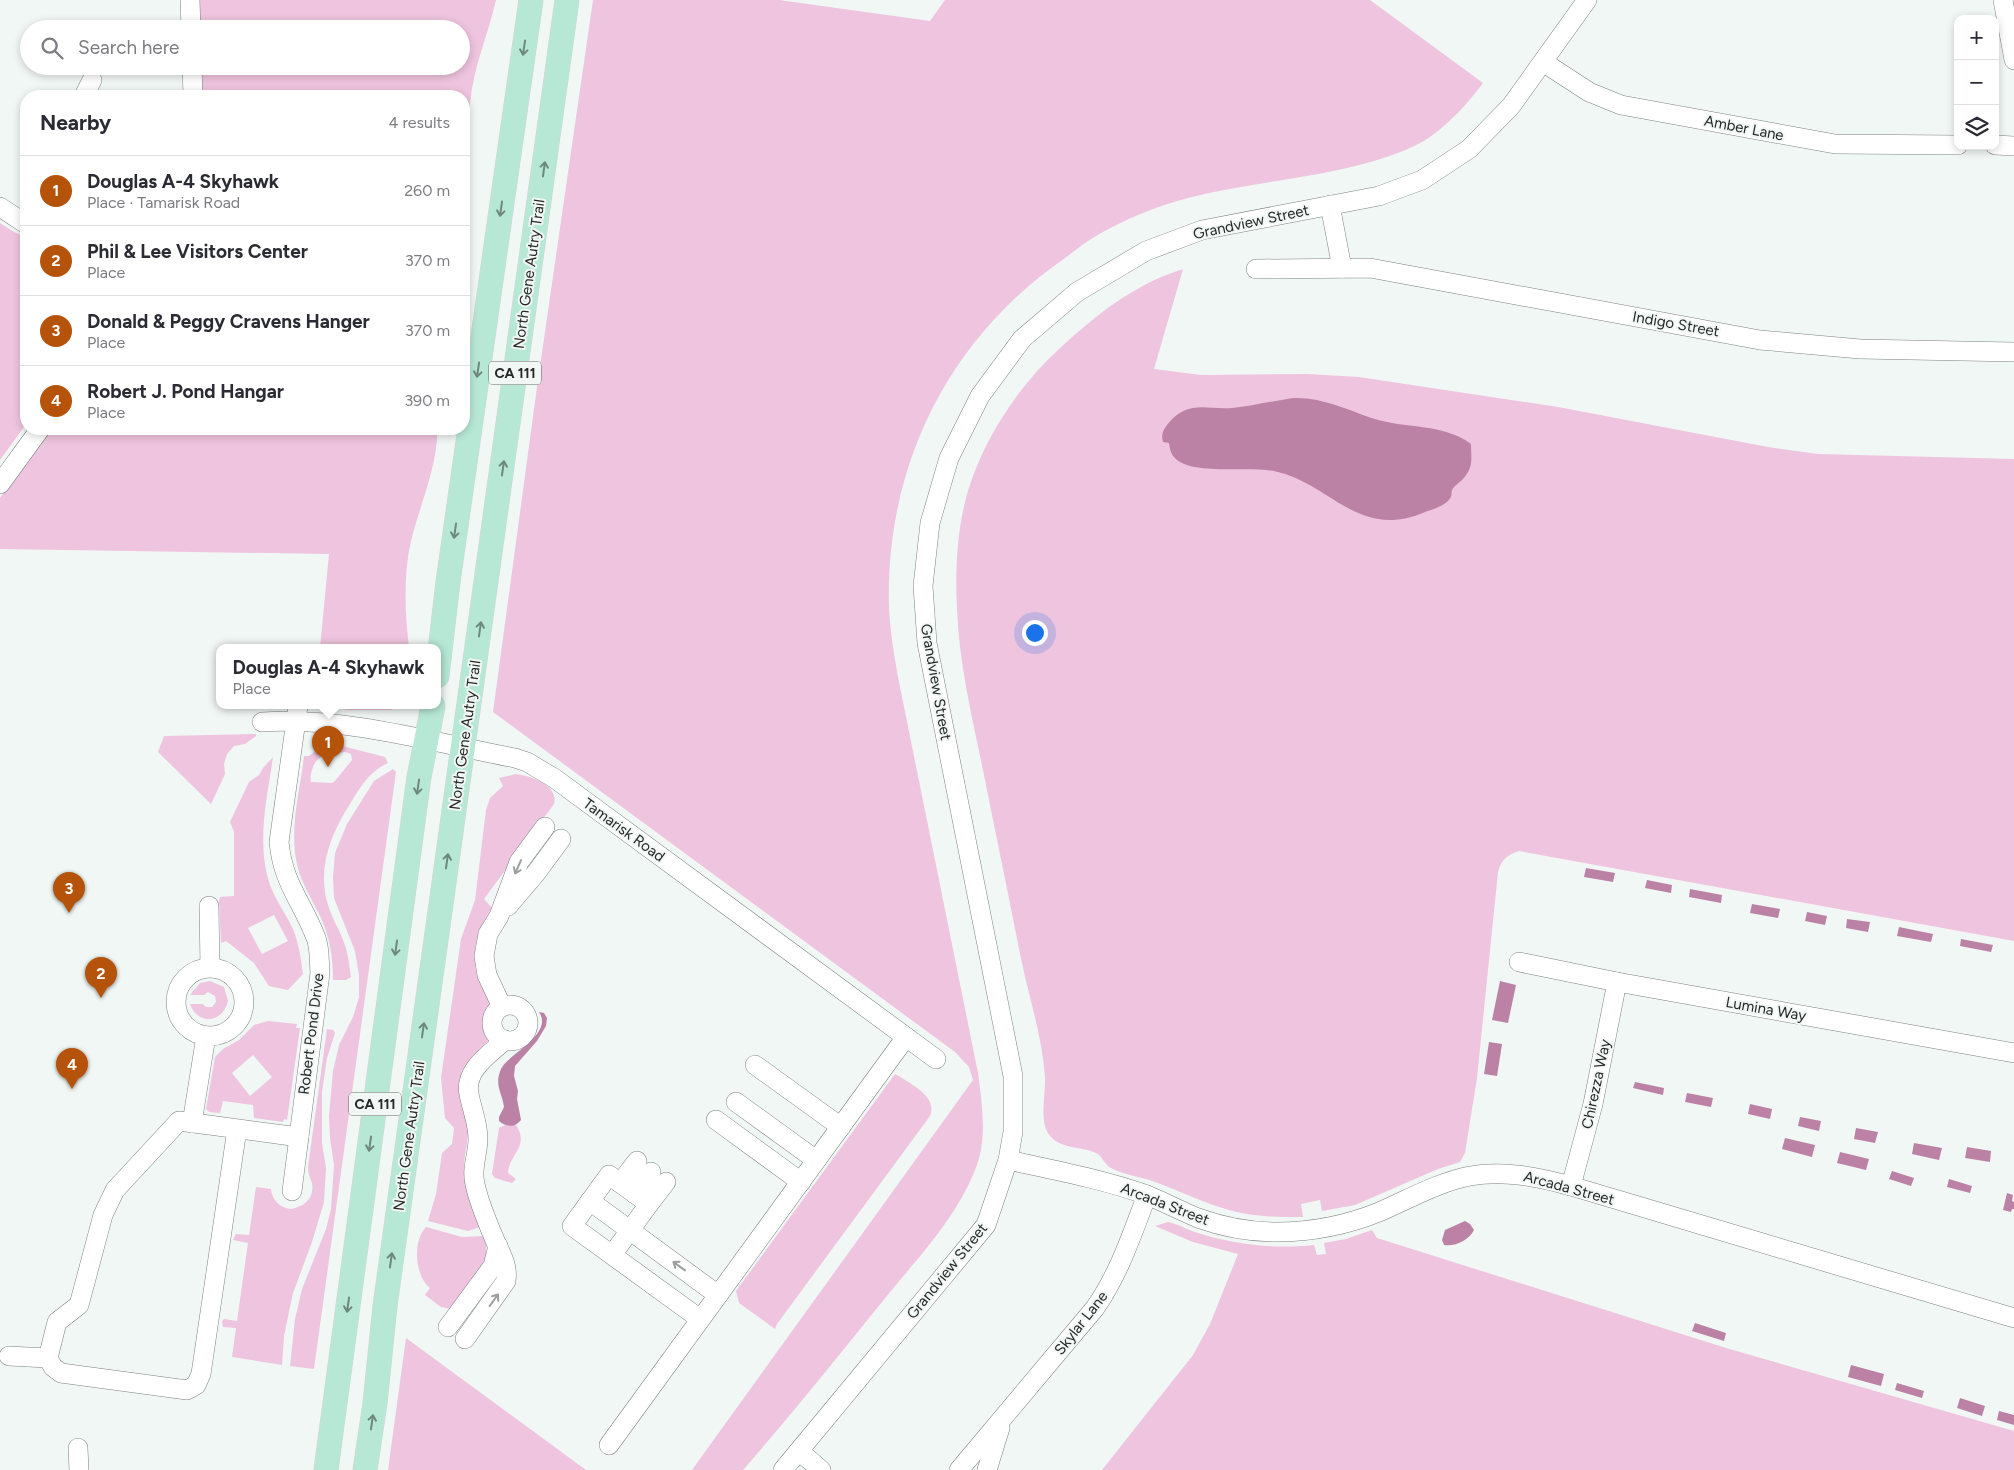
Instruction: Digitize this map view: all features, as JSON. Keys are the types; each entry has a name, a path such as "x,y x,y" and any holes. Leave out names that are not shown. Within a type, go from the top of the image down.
{"main road":[{"name":"CA 111","path":"470,426 531,0"},
{"name":"North Gene Autry Trail","path":"365,1470 375,1403 386,1297 567,0"},
{"name":"CA 111","path":"441,644 469,435"},
{"name":"CA 111","path":"326,1470 416,797 432,709"}],"street":[{"path":"190,0 191,20"},
{"name":"Grandview Street","path":"784,1469 986,1225 1008,1160 1013,1132 1013,1076 927,643 923,586 930,523 949,458 980,396 1022,339 1078,292 1146,251 1202,230 1379,196 1422,180 1469,149 1511,106 1587,0"},
{"path":"2003,0 2014,60"},
{"name":"Amber Lane","path":"1543,62 1589,92 1621,105 1835,144 1954,145"},
{"path":"192,75 193,90"},
{"path":"1999,146 2014,146"},
{"path":"1330,205 1342,268"},
{"path":"0,207 20,220"},
{"name":"Indigo Street","path":"1256,270 1370,268 1760,340 1860,349 2014,352"},
{"path":"0,484 36,435"},
{"name":"Tamarisk Road","path":"262,722 297,713 515,758 541,770 936,1060"},
{"name":"Robert Pond Drive","path":"292,1191 320,973 316,938 287,880 281,859 279,842 297,713"},
{"path":"499,916 519,862 545,827"},
{"path":"502,1007 487,975 484,956 488,934 499,916 536,873 561,839"},
{"path":"209,906 210,967"},
{"name":"Lumina Way","path":"1519,962 1617,982 2014,1054"},
{"path":"210,967 221,969 231,975 238,983 243,994 244,1005 241,1015 231,1028 217,1035 206,1036 185,1026 179,1016 176,994 180,983 188,974 198,969 210,967"},
{"name":"Chirezza Way","path":"1571,1186 1593,1104 1617,982"},
{"path":"502,1007 518,1007 523,1011 528,1021 525,1032 516,1040 500,1038 493,1028 493,1016 502,1007"},
{"path":"192,1123 206,1036"},
{"path":"609,1445 906,1037"},
{"path":"465,1339 506,1281 507,1271 504,1258 474,1184 473,1167 478,1137 477,1119 469,1093 469,1082 472,1072 505,1040"},
{"path":"756,1065 840,1127"},
{"path":"736,1102 816,1160"},
{"path":"716,1120 800,1182"},
{"path":"237,1129 202,1374 196,1385 187,1390 61,1373 52,1367 48,1358 57,1322 79,1305 103,1215 115,1190 179,1121 298,1137"},
{"name":"Arcada Street","path":"1008,1160 1114,1184 1147,1195 1198,1218 1219,1225 1248,1231 1276,1232 1314,1229 1348,1223 1450,1182 1470,1176 1487,1174 1526,1176 1571,1186 2014,1318"},
{"path":"612,1255 630,1231 635,1194 651,1172 635,1194"},
{"path":"635,1194 609,1175 572,1226 700,1319"},
{"name":"Skylar Lane","path":"959,1470 1095,1308 1106,1292 1115,1275 1147,1195"},
{"path":"590,1201 718,1295"},
{"path":"448,1327 493,1266 498,1246"},
{"path":"9,1356 48,1358"},
{"name":"Skylar Lane","path":"987,1470 996,1437 1008,1411"},
{"path":"78,1448 79,1470"},
{"path":"799,1451 821,1470"}],"shaded area":[{"path":"199,0 496,0 477,65 470,104 470,90 200,90 199,75 470,75 470,20 199,20"},
{"path":"593,0 779,0 930,21 945,0 1370,0 1483,83 1445,125 1424,141 1403,151 1351,167 1188,198 1140,214 1096,236 1021,293 985,329 955,369 931,412 912,458 898,506 891,556 889,607 898,677 978,1073 983,1122 982,1146 967,1188 947,1221 743,1470 692,1470 973,1080 969,1067 955,1052 493,712 537,387"},
{"path":"0,223 20,234 20,432 0,460"},
{"path":"1183,269 1154,369 1201,375 1307,374 1359,377 1558,407 1768,447 1818,454 2014,459 2014,941 1519,851 1505,859 1498,872 1477,1078 1465,1153 1460,1162 1438,1169 1355,1205 1322,1211 1320,1200 1301,1204 1303,1217 1268,1216 1235,1212 1152,1181 1116,1170 1107,1165 1098,1154 1061,1144 1051,1137 1047,1131 1044,1117 1045,1077 1041,1046 1020,954 963,670 956,594 961,520 968,491 983,452 1004,414 1029,380 1058,350 1116,302 1148,283"},
{"path":"1293,398 1325,402 1375,419 1437,429 1460,437 1471,444 1471,462 1467,475 1453,489 1449,500 1443,505 1402,519 1381,520 1363,515 1294,477 1274,471 1209,469 1186,465 1173,456 1169,443 1163,442 1162,437 1167,425 1182,412 1190,409 1232,408"},
{"path":"45,435 437,435 432,470 408,554 406,621 409,644 320,644 329,554 0,549 0,498"},
{"path":"343,709 392,709 392,710"},
{"path":"256,734 245,744 234,746 227,754 224,764 225,774 211,804 158,752 164,736"},
{"path":"327,742 385,757 388,763 371,775 358,791 336,828 327,854 324,880 325,894 345,944 351,977 346,980 333,980 329,939 297,864 294,837 296,810 304,756 309,756","holes":["345,752 351,754 352,760 335,781 332,783 311,782 314,764 321,757"]},
{"path":"273,757 263,837 266,869 272,891 295,935 303,974 288,990 269,986 254,963 226,941 221,943 219,900 220,897 234,896 234,832 230,822 249,782 259,775","holes":["274,915 288,941 262,954 248,928"]},
{"path":"393,769 396,772 314,1369 290,1366 295,1319 302,1289 326,1229 331,1209 334,1165 329,1116 333,1071 339,1045 353,1017 359,997 359,975 355,951 334,898 335,853 347,824 374,781"},
{"path":"516,774 536,779 548,787 554,797 554,804 484,899 492,908 478,935 475,963 480,983 491,1004 486,1018 488,1041 465,1066 459,1083 468,1128 464,1162 465,1184 480,1227 468,1231 428,1221 436,1194 442,1153 452,1144 454,1128 445,1118 441,1078 461,939 475,900 486,810 490,798 503,786 499,778"},
{"path":"1586,868 1615,873 1613,882 1584,877"},
{"path":"1647,880 1672,885 1671,893 1645,888"},
{"path":"1690,889 1722,895 1721,903 1689,897"},
{"path":"1752,904 1780,909 1778,918 1750,913"},
{"path":"1807,912 1827,916 1825,925 1805,921"},
{"path":"1847,919 1870,922 1868,932 1846,928"},
{"path":"1899,927 1933,934 1931,942 1897,936"},
{"path":"1961,939 1993,945 1991,952 1960,946"},
{"path":"210,981 224,987 228,1001 221,1014 210,1019 204,1019 194,1011 190,1004 203,1004 206,1007 212,1007 216,1002 215,996 208,992 204,995 190,995 200,983"},
{"path":"1500,981 1516,985 1508,1023 1492,1020"},
{"path":"539,1012 544,1013 547,1018 546,1026 537,1041 515,1066 514,1076 518,1091 517,1099 521,1120 516,1124 507,1125 499,1121 504,1107 498,1084 499,1075 506,1063 529,1043 541,1028 542,1020"},
{"path":"268,1021 297,1024 296,1028 300,1028 287,1120 284,1119 283,1122 254,1118 253,1105 223,1101 220,1113 209,1112 206,1109 215,1057 223,1049 239,1040 254,1025","holes":["253,1055 272,1077 250,1096 232,1073"]},
{"path":"327,1029 333,1030 335,1033 327,1058 322,1092 322,1143 326,1168 324,1202 312,1242 293,1293 284,1336 282,1365 232,1357 236,1328 223,1327 222,1321 224,1319 237,1321 248,1243 233,1240 236,1234 249,1235 256,1187 271,1189 275,1200 280,1205 291,1209 304,1204 312,1193 312,1183 308,1167"},
{"path":"1489,1042 1502,1044 1497,1076 1484,1074"},
{"path":"895,1074 927,1097 931,1109 930,1116 775,1329 739,1303 736,1291"},
{"path":"1635,1082 1664,1088 1663,1095 1633,1088"},
{"path":"1687,1093 1713,1098 1711,1107 1685,1102"},
{"path":"1750,1104 1772,1109 1770,1119 1748,1114"},
{"path":"1800,1117 1821,1121 1819,1131 1798,1126"},
{"path":"505,1125 516,1125 521,1139 518,1150 509,1166 508,1173 516,1179 512,1183 495,1178 492,1174 499,1128"},
{"path":"1856,1128 1878,1132 1875,1143 1854,1139"},
{"path":"1785,1138 1815,1145 1812,1157 1782,1149"},
{"path":"1914,1143 1942,1148 1939,1160 1912,1154"},
{"path":"1967,1147 1991,1151 1990,1162 1965,1158"},
{"path":"1840,1152 1869,1159 1866,1170 1837,1163"},
{"path":"1892,1171 1914,1178 1911,1186 1889,1179"},
{"path":"1949,1179 1972,1186 1970,1193 1947,1187"},
{"path":"2007,1193 2013,1195 2014,1209 2011,1212 2003,1210"},
{"path":"1465,1221 1474,1230 1472,1234 1457,1244 1444,1245 1442,1240 1445,1230"},
{"path":"1168,1222 1198,1233 1241,1243 1270,1246 1314,1245 1317,1255 1326,1254 1324,1243 1346,1239 1372,1230 1377,1238 1726,1348 2014,1431 2014,1470 1102,1470 1193,1355 1210,1324 1238,1254 1193,1242 1155,1226"},
{"path":"426,1227 462,1237 484,1236 486,1260 450,1309 441,1307 425,1295 430,1288 421,1276 418,1267 417,1250 422,1233"},
{"path":"1695,1323 1726,1333 1724,1341 1692,1331"},
{"path":"406,1338 586,1470 388,1470"},
{"path":"1851,1365 1884,1374 1881,1386 1848,1377"},
{"path":"1897,1383 1924,1391 1922,1398 1895,1390"},
{"path":"1960,1398 1985,1406 1982,1416 1957,1408"},
{"path":"1999,1411 2014,1415 2014,1425 1997,1420"}],"place":[{"name":"Douglas A-4 Skyhawk","path":"328,767"},
{"name":"Donald & Peggy Cravens Hanger","path":"69,913"},
{"name":"Phil & Lee Visitors Center","path":"101,998"},
{"name":"Robert J. Pond Hangar","path":"72,1089"}]}
